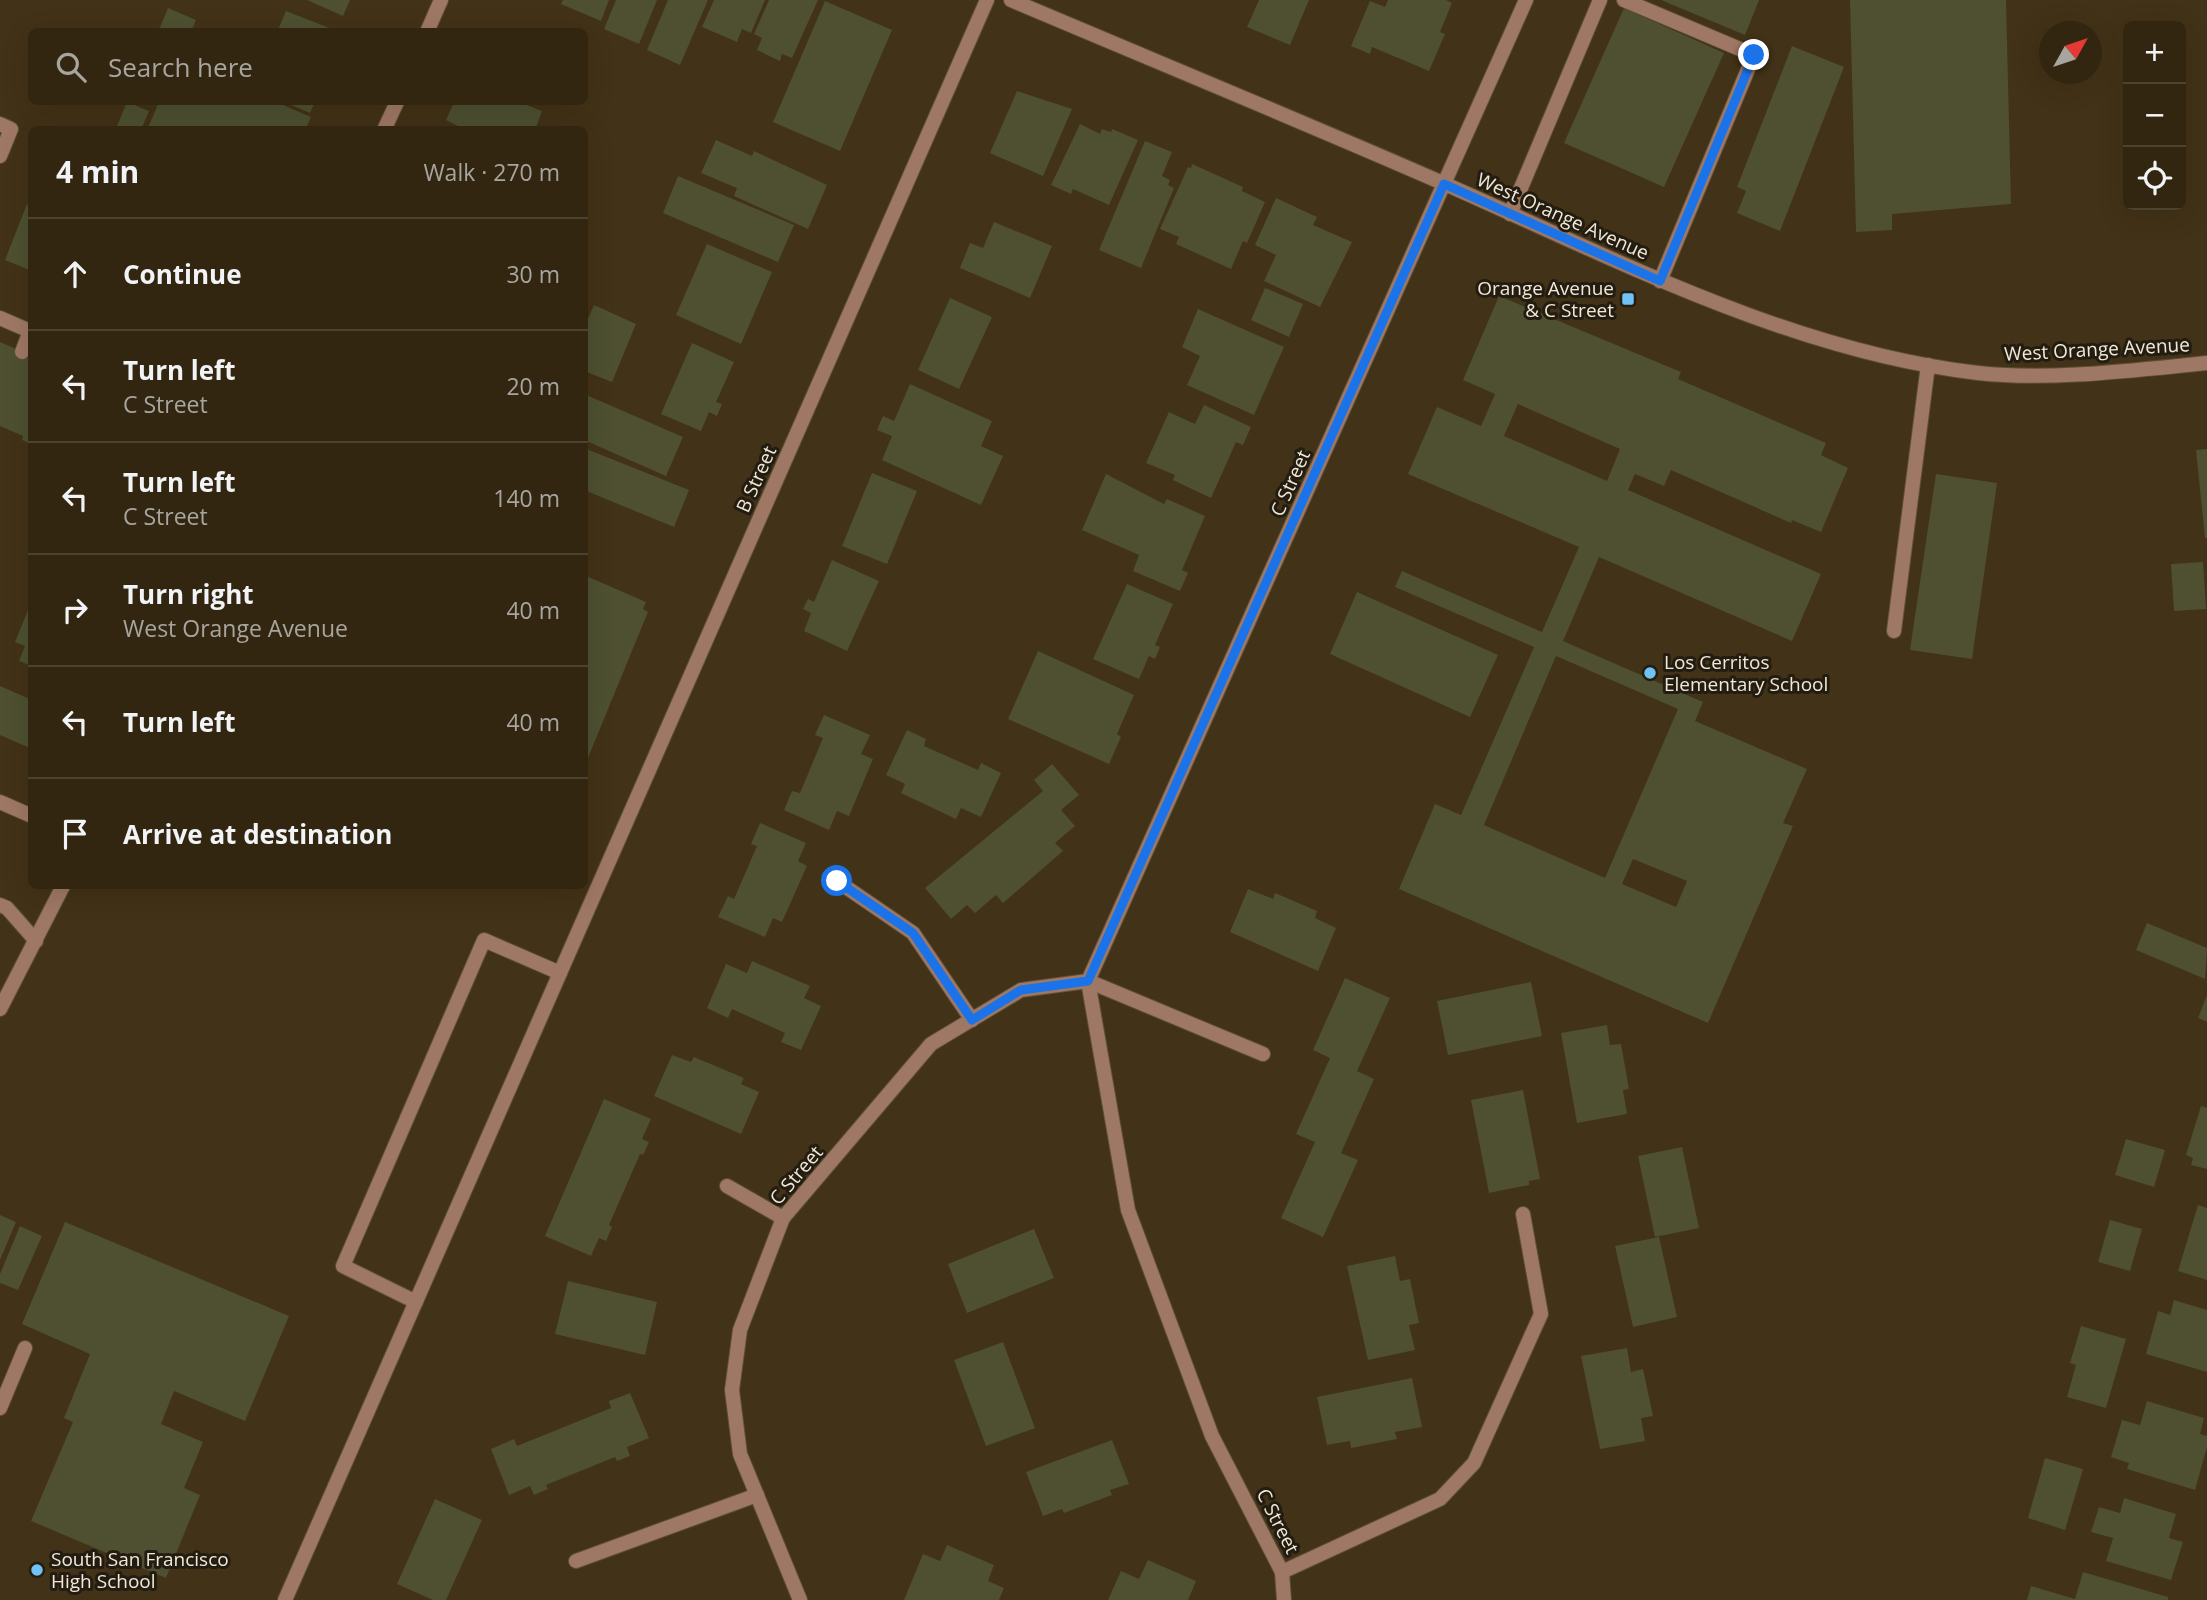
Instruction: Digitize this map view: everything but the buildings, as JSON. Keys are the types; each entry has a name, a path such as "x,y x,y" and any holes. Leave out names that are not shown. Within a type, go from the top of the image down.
{"street":[{"path":"429,28 441,0"},
{"name":"B Street","path":"285,1600 987,0"},
{"name":"West Orange Avenue","path":"1011,0 1444,184 1660,281 1810,335 1928,365 1981,373 2070,373 2207,363"},
{"name":"C Street","path":"1284,1600 1282,1572 1212,1436 1128,1210 1088,981 1526,0"},
{"path":"1510,214 1600,0"},
{"path":"1625,0 1754,55 1660,281"},
{"path":"386,126 396,105"},
{"path":"0,124 11,129 0,156"},
{"path":"0,318 28,330"},
{"path":"22,352 28,336"},
{"path":"1894,631 1928,365"},
{"path":"0,802 28,814"},
{"path":"837,881 913,933 972,1020"},
{"path":"0,1009 62,889"},
{"path":"0,905 7,908 36,941"},
{"path":"416,1302 343,1266 484,940 560,973"},
{"path":"1088,981 1263,1054"},
{"name":"C Street","path":"800,1600 740,1454 732,1390 740,1330 783,1218 931,1044 1021,990 1088,981"},
{"path":"727,1186 783,1218"},
{"path":"1282,1572 1440,1499 1474,1463 1541,1314 1523,1214"},
{"path":"0,1408 25,1348"},
{"path":"576,1560 757,1495"}],"place":[{"name":"Orange Avenue & C Street","path":"1628,299"},
{"name":"Los Cerritos Elementary School","path":"1650,673"},
{"name":"South San Francisco High School","path":"37,1570"}],"route":[{"path":"837,881 913,933 972,1020 1021,990 1088,981 1444,184 1660,281 1754,55"}]}
